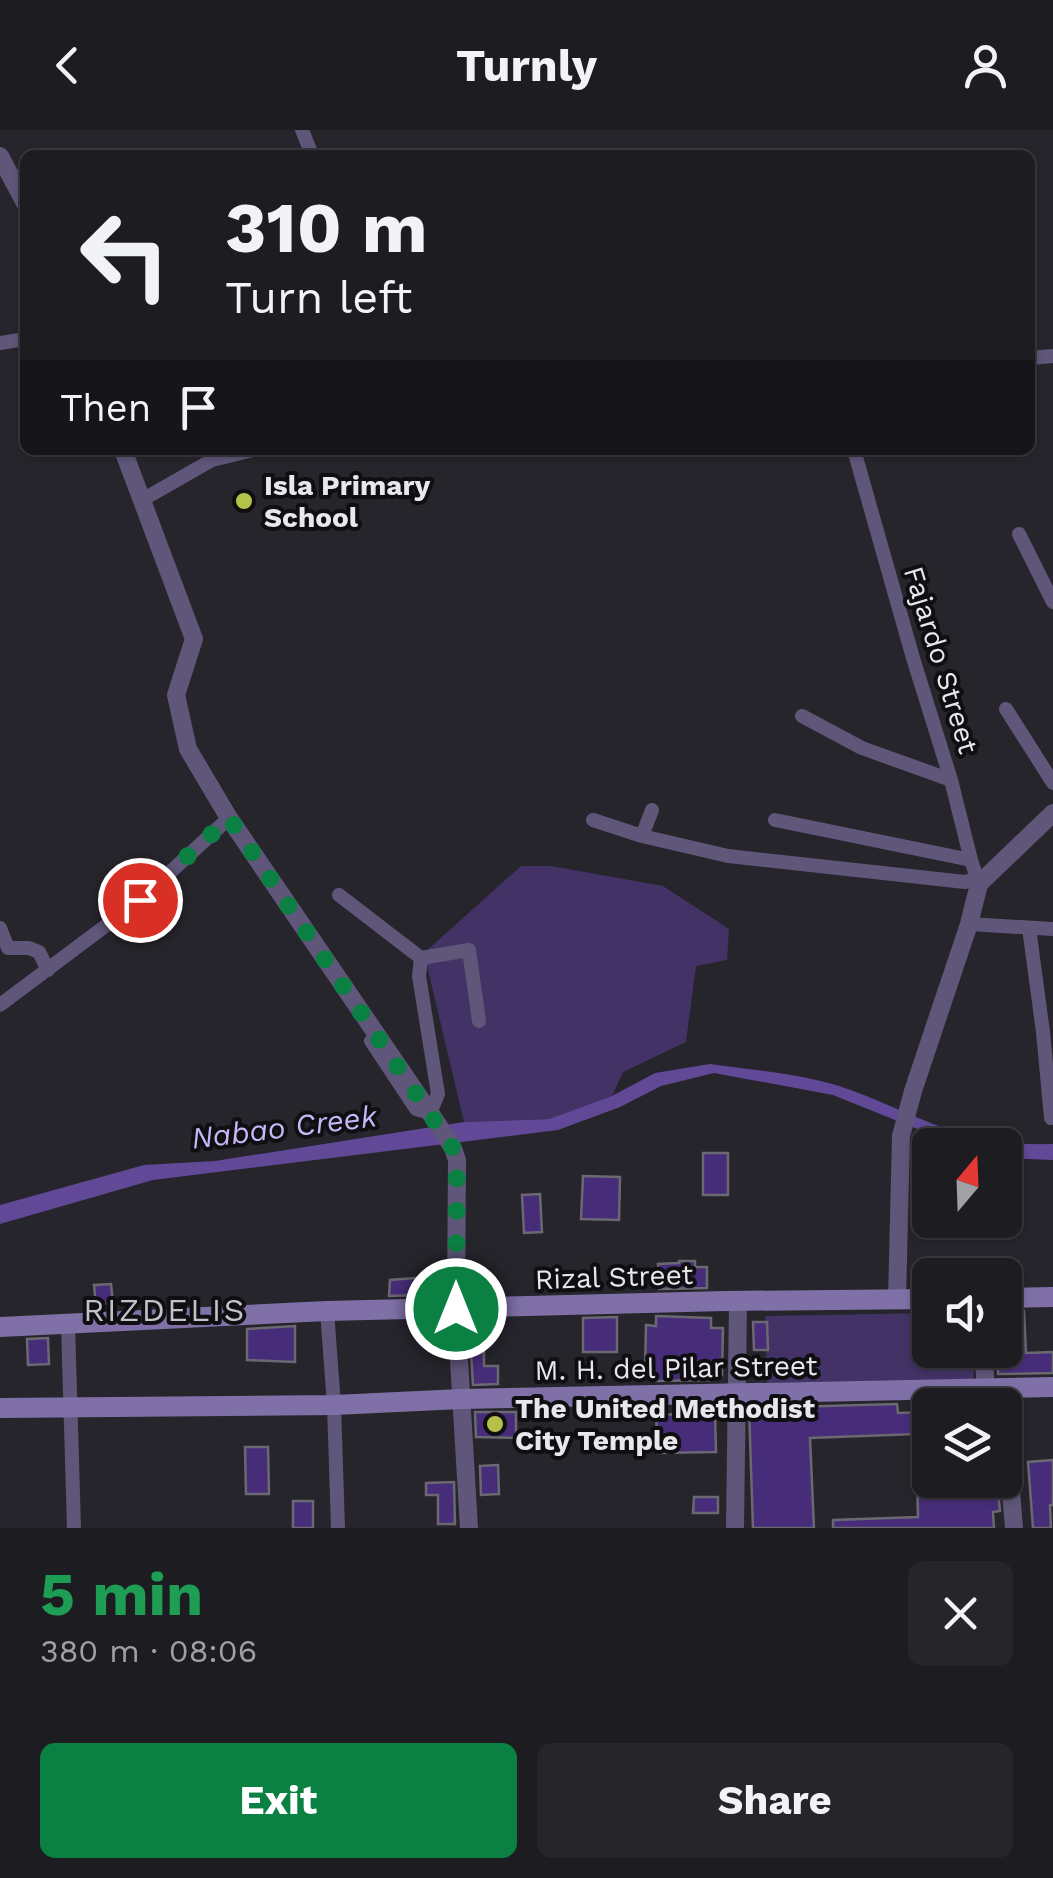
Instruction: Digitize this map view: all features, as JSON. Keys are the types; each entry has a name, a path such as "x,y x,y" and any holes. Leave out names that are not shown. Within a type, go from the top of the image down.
{"main road":[{"path":"1022,1298 1053,1297"},
{"name":"Rizal Street","path":"0,1327 326,1311 912,1300"},
{"name":"M. H. del Pilar Street","path":"986,1388 1053,1386"},
{"name":"M. H. del Pilar Street","path":"0,1408 334,1405 912,1390"}],"street":[{"path":"0,156 20,194"},
{"path":"124,455 194,639 176,695 188,750 229,818 453,1148 457,1160 456,1309 468,1528"},
{"path":"142,500 212,460 232,455"},
{"name":"Fajardo Street","path":"855,455 978,882"},
{"path":"1019,534 1053,602"},
{"path":"1006,709 1053,783"},
{"path":"802,716 862,748 951,780"},
{"path":"642,836 652,810"},
{"path":"897,1300 901,1136 912,1091 969,924 978,882 1053,813"},
{"path":"0,1005 140,900 229,818"},
{"path":"594,820 728,856 978,882"},
{"path":"775,820 971,860"},
{"path":"338,895 421,958 468,950 479,1021"},
{"path":"969,924 1053,929"},
{"path":"0,928 8,948 38,952 48,970"},
{"path":"1029,928 1044,1032 1050,1118"},
{"path":"421,958 419,976 438,1094 433,1118"},
{"path":"354,1016 416,1110 433,1118"},
{"path":"735,1528 738,1302"},
{"path":"326,1311 338,1528"},
{"path":"68,1324 74,1528"},
{"path":"984,1368 986,1388"},
{"path":"1012,1498 1014,1528"}],"shaded area":[{"path":"521,866 551,866 663,886 729,929 727,960 696,966 686,1042 623,1072 612,1096 549,1119 464,1122 424,953"},
{"path":"710,1064 791,1075 839,1086 945,1128 915,1128 833,1095 714,1073 661,1086 620,1107 558,1130 153,1180 0,1224 0,1205 144,1165 215,1161 464,1122 549,1119 612,1096 655,1073"},
{"path":"1022,1143 1053,1144 1053,1160 1022,1159"},
{"path":"912,1313 912,1368 974,1368 974,1379 767,1383 765,1316"}],"building":[{"path":"703,1153 728,1153 728,1195 703,1195"},
{"path":"583,1176 620,1177 619,1220 581,1219"},
{"path":"540,1194 542,1232 524,1233 522,1195"},
{"path":"695,1261 695,1267 707,1267 707,1288 659,1289 658,1264"},
{"path":"469,1277 494,1277 494,1293 469,1294"},
{"path":"415,1278 418,1295 389,1296 390,1280"},
{"path":"111,1284 113,1303 96,1305 94,1285"},
{"path":"1022,1311 1026,1353 1053,1352 1053,1373 998,1374 998,1368 1022,1368"},
{"path":"656,1316 711,1318 711,1328 723,1328 722,1375 710,1374 710,1380 656,1381 656,1374 645,1374 646,1325 656,1326"},
{"path":"617,1317 617,1352 583,1352 583,1318"},
{"path":"469,1321 484,1321 484,1366 498,1366 498,1384 473,1385"},
{"path":"753,1322 767,1322 768,1350 754,1350"},
{"path":"295,1326 295,1362 247,1360 247,1329"},
{"path":"48,1338 49,1364 28,1365 27,1339"},
{"path":"897,1404 898,1413 912,1413 912,1434 810,1438 814,1528 753,1528 749,1408"},
{"name":"The United Methodist City Temple","path":"475,1412 516,1412 516,1438 476,1437"},
{"path":"715,1413 716,1452 658,1453 656,1415"},
{"path":"245,1447 268,1447 269,1494 246,1494"},
{"path":"1053,1460 1051,1528 1033,1528 1028,1462"},
{"path":"498,1465 499,1494 481,1495 480,1466"},
{"path":"454,1482 455,1524 438,1524 438,1495 426,1495 426,1483"},
{"path":"694,1497 718,1497 718,1513 693,1513"},
{"path":"918,1498 999,1498 1000,1511 993,1512 994,1528 833,1528 833,1520 918,1517"},
{"path":"293,1501 313,1501 313,1528 293,1528"}],"place":[{"name":"Isla Primary School","path":"244,501"},
{"name":"The United Methodist City Temple","path":"495,1424"}],"district":[{"name":"RIZDELIS","path":"165,1310"}],"route":[{"path":"140,900 229,818 453,1148 457,1160 456,1309"}],"water label":[{"name":"Nabao Creek","path":"284,1127"}]}
